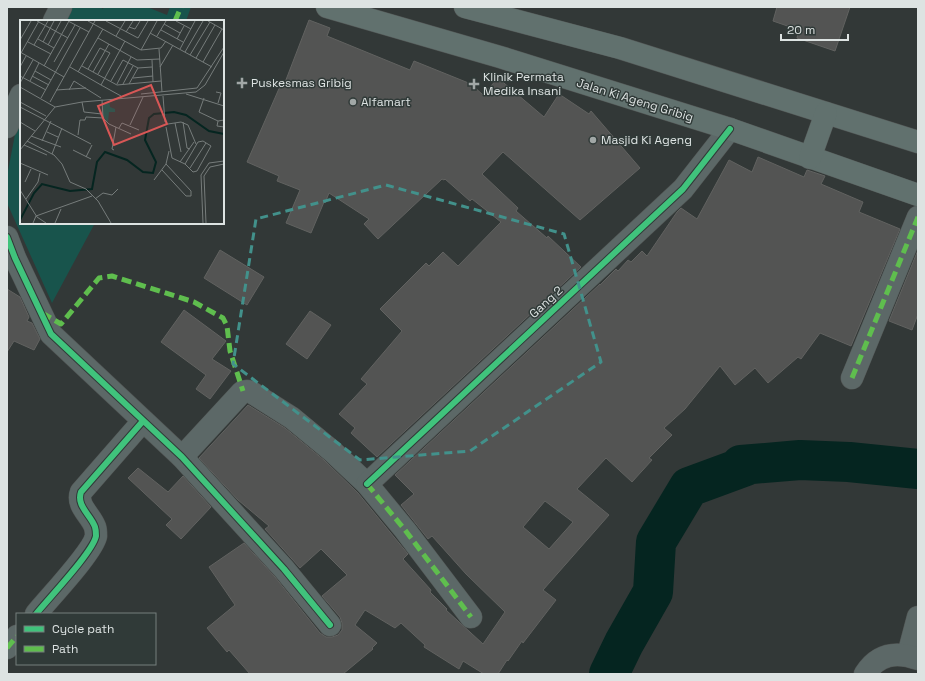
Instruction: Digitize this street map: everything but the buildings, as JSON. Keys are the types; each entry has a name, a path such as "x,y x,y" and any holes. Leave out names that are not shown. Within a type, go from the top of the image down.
{"main road":[{"name":"Jalan Ki Ageng Gribig","path":"327,7 500,57 730,129 918,195"},
{"path":"465,7 620,48 918,142"},
{"path":"810,158 826,113"}],"street":[{"path":"54,20 61,7"},
{"path":"7,127 20,97"},
{"name":"Gang 2","path":"367,484 683,189 730,129"},
{"path":"852,378 918,217"},
{"path":"7,237 15,258 51,334 182,457 284,569 330,625"},
{"path":"182,457 240,394 247,391 292,418 332,451 367,484 406,530 471,617"},
{"path":"37,613 84,556 96,536 92,521 80,502 81,492 143,421"},
{"path":"865,674 870,667 881,658 894,654 913,657 918,617"},
{"path":"7,648 16,637"}],"highlighted area":[{"path":"386,185 564,234 601,362 470,451 360,460 233,364 256,219"}],"green space":[{"path":"72,7 100,7 103,9 104,7 147,7 167,15 170,7 191,7 186,20 66,20"},
{"path":"20,118 20,224 94,224 52,303 7,203 7,176 17,124"}],"waterway":[{"path":"609,674 624,643 653,592 656,542 689,487 746,466 741,465 800,460 849,462 918,469"}],"marked path":[{"path":"175,20 181,7"},
{"path":"852,378 918,217"},
{"path":"42,313 61,324 99,278 112,276 194,302 223,318 227,326 230,351 243,391"},
{"path":"367,484 405,530 471,617"},
{"path":"7,648 16,637"}],"cycle path":[{"path":"367,484 683,189 730,129"},
{"path":"7,237 15,258 51,334 182,457 284,569 330,625"},
{"path":"37,613 79,564 96,536 93,523 82,506 80,497 81,492 143,421"}],"place":[{"name":"Puskesmas Gribig","path":"242,83"},
{"name":"Klinik Permata Medika Insani","path":"474,84"},
{"name":"Alfamart","path":"353,102"},
{"name":"Masjid Ki Ageng","path":"593,140"}]}
